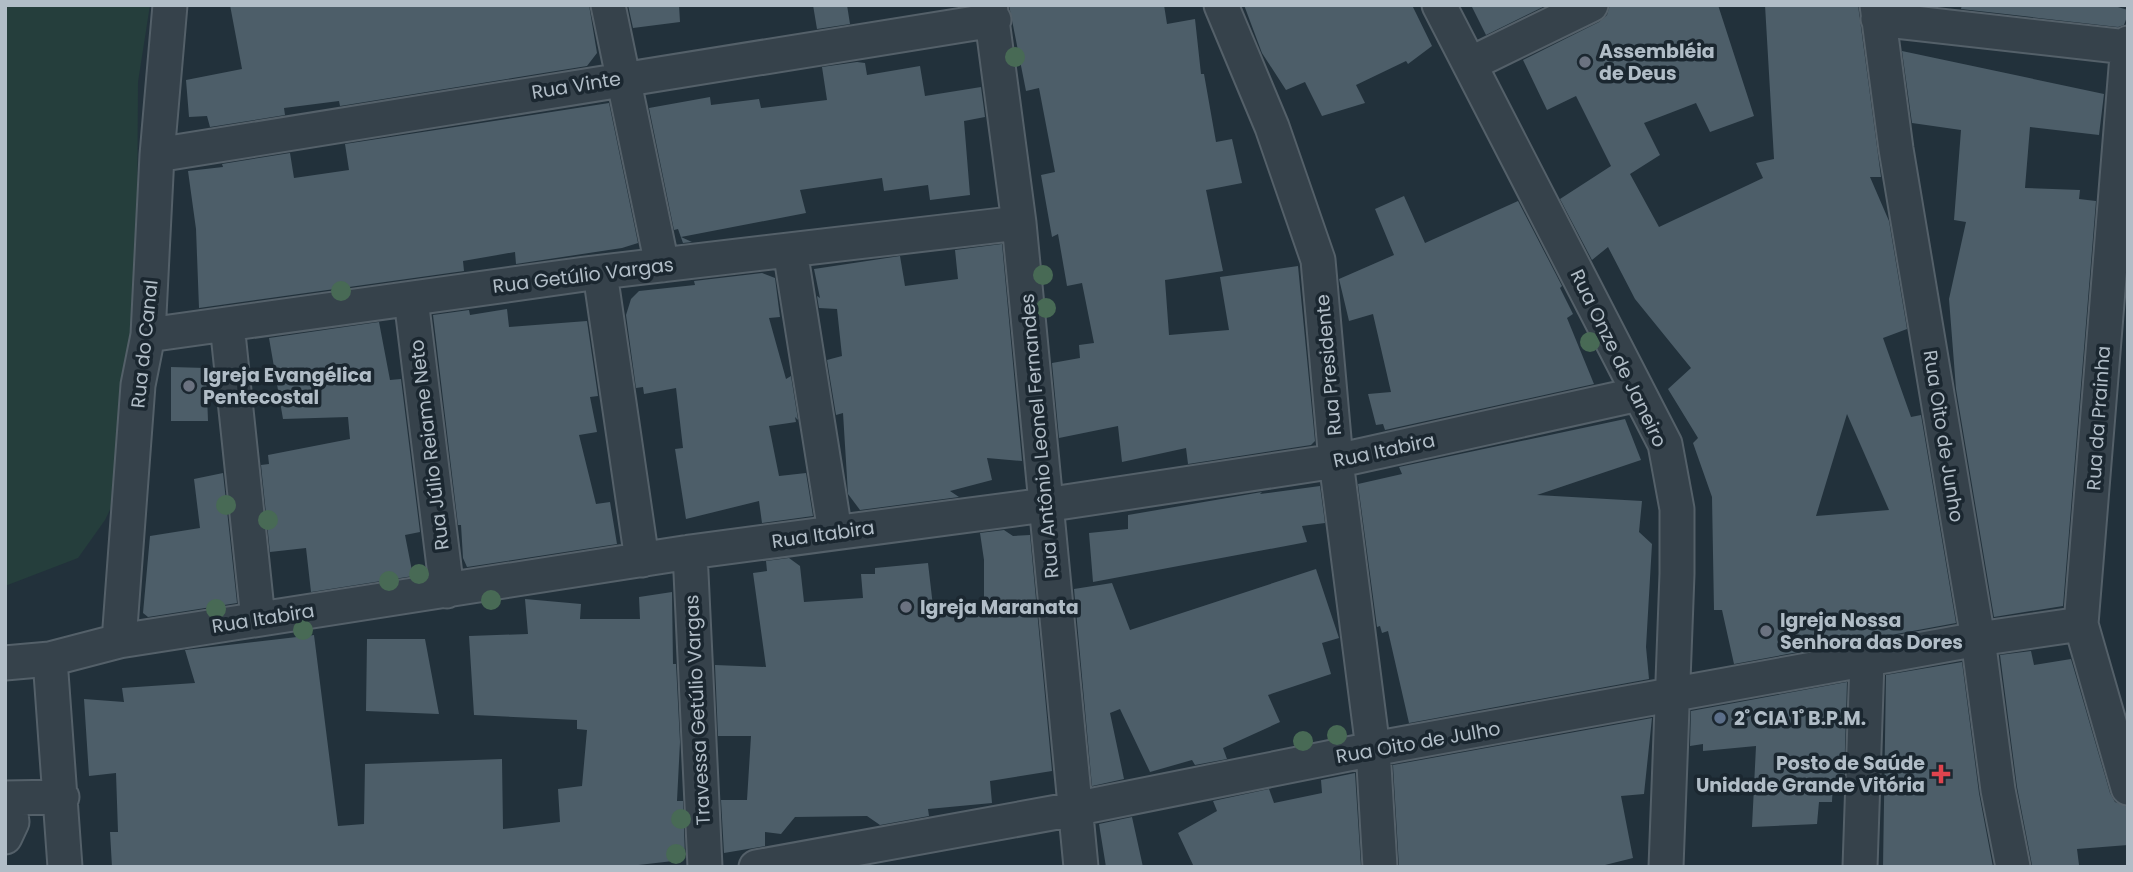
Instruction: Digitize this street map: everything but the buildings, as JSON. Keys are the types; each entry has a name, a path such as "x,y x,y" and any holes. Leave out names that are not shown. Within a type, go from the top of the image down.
{"street":[{"name":"Rua do Canal","path":"119,641 138,385 148,335 170,5"},
{"path":"608,5 662,265"},
{"name":"Rua Presidente","path":"1221,5 1272,127 1318,260 1336,461 1373,749 1380,867"},
{"name":"Rua Onze de Janeiro","path":"1439,5 1665,444 1677,509 1674,696 1666,867"},
{"path":"1470,64 1591,5"},
{"path":"1877,12 2127,45"},
{"name":"Rua Oito de Junho","path":"1877,12 1978,639 1998,790 2013,867"},
{"name":"Rua Vinte","path":"158,155 992,13"},
{"name":"Rua Antônio Leonel Fernandes","path":"992,13 1019,223 1074,809 1082,867"},
{"name":"Rua da Prainha","path":"2127,45 2081,624 2128,788"},
{"name":"Rua Getúlio Vargas","path":"148,335 662,265 1019,223"},
{"path":"790,250 835,532"},
{"path":"600,273 642,560"},
{"name":"Rua Júlio Reiame Neto","path":"411,299 447,591"},
{"path":"227,324 258,619"},
{"name":"Rua Itabira","path":"5,663 50,659 119,641 690,552 1045,506 1336,461 1639,394"},
{"name":"Travessa Getúlio Vargas","path":"690,552 705,867"},
{"name":"Rua Oito de Julho","path":"755,867 1074,809 1373,749 1978,639 2081,624"},
{"path":"50,659 65,867"},
{"path":"1860,867 1867,661"},
{"path":"5,837 12,822 7,799 62,797"}],"green space":[{"path":"5,5 150,5 138,82 136,390 124,481 105,520 78,558 5,586"}],"place":[{"name":"Assembléia de Deus","path":"1585,62"},
{"name":"Igreja Evangélica Pentecostal","path":"189,386"},
{"name":"Igreja Maranata","path":"906,607"},
{"name":"Igreja Nossa Senhora das Dores","path":"1766,631"},
{"name":"2˚ CIA 1˚ B.P.M.","path":"1720,718"},
{"name":"Posto de Saúde Unidade Grande Vitória","path":"1941,774"}]}
